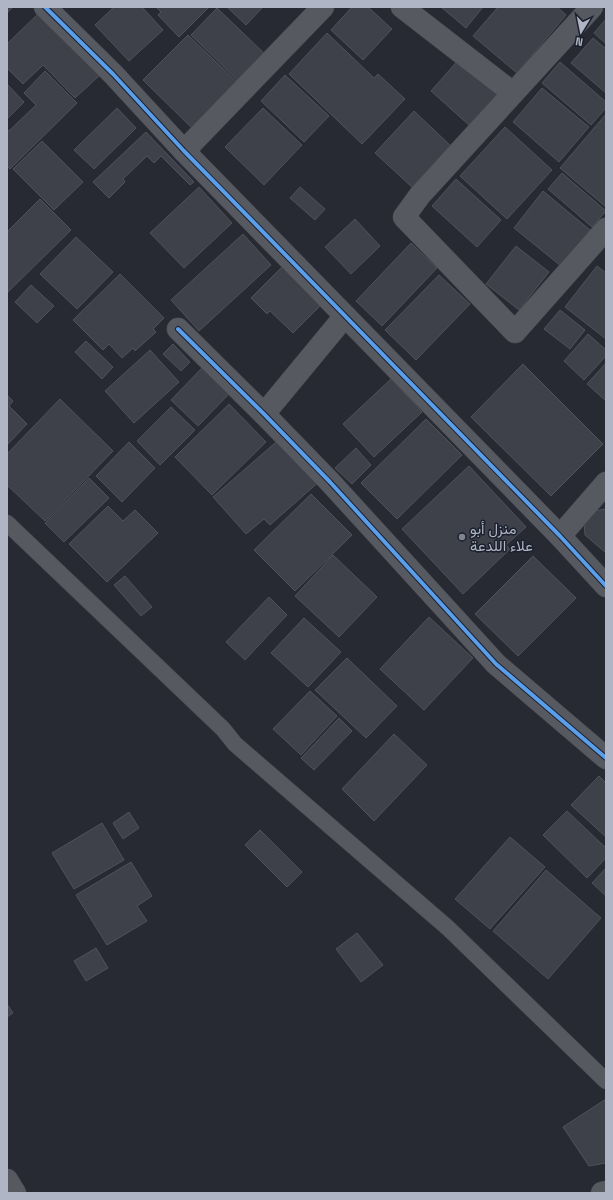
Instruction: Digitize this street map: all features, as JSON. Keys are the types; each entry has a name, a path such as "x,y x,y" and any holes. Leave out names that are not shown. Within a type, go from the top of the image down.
{"street":[{"path":"45,7 113,74 184,151 560,536 606,586"},
{"path":"184,151 323,7"},
{"path":"402,7 513,93"},
{"path":"592,7 420,195 404,217 515,332 606,229"},
{"path":"264,414 345,316"},
{"path":"178,329 330,482 496,664 606,758"},
{"path":"560,536 606,483"},
{"path":"7,1180 15,1193"},
{"path":"602,1193 606,1192"}],"lane":[{"path":"7,523 223,729 235,744 448,928 606,1081"}],"building":[{"path":"7,7 12,8 7,13"},
{"path":"114,7 142,7 163,30 129,61 95,25"},
{"path":"156,7 209,7 179,37 158,15 161,12"},
{"path":"227,7 263,7 246,25"},
{"path":"352,7 368,7 392,29 363,60 331,30"},
{"path":"441,7 483,7 466,28"},
{"path":"498,7 557,7 566,15 517,73 473,36"},
{"path":"217,8 269,58 242,85 191,35"},
{"path":"40,12 101,74 75,98 43,65 23,84 7,68 7,44"},
{"path":"606,19 606,44 594,33"},
{"path":"327,33 374,78 378,74 405,99 362,144 289,74"},
{"path":"188,35 241,86 196,132 143,80"},
{"path":"593,38 606,49 606,93 571,63"},
{"path":"461,57 500,91 470,126 431,91"},
{"path":"560,62 606,102 606,108 591,125 542,83"},
{"path":"45,71 77,103 10,169 7,166 7,129 9,131 36,105 24,93"},
{"path":"285,75 329,116 304,142 261,101"},
{"path":"7,84 24,102 7,119"},
{"path":"542,88 589,127 559,162 513,122"},
{"path":"117,108 136,128 94,169 74,150"},
{"path":"263,108 302,145 264,185 225,147"},
{"path":"414,111 453,148 414,189 375,153"},
{"path":"606,114 606,207 560,168"},
{"path":"505,127 552,170 507,219 460,176"},
{"path":"146,132 194,182 190,185 161,156 154,163 147,156 123,179 125,182 109,198 93,182"},
{"path":"42,141 83,182 54,210 13,169"},
{"path":"562,173 606,211 592,227 548,189"},
{"path":"456,179 501,220 477,247 432,206"},
{"path":"199,187 232,223 184,268 150,233"},
{"path":"300,187 325,209 315,220 290,198"},
{"path":"543,191 590,230 561,266 514,228"},
{"path":"40,199 71,230 7,293 7,232"},
{"path":"355,219 380,246 351,274 325,247"},
{"path":"243,234 271,265 199,331 171,300"},
{"path":"76,237 113,272 77,309 40,274"},
{"path":"411,243 437,268 382,326 356,301"},
{"path":"516,246 549,272 519,310 486,284"},
{"path":"597,266 606,273 606,339 565,307"},
{"path":"282,267 321,305 293,333 270,311 267,314 251,298"},
{"path":"120,274 164,318 153,329 156,332 135,351 133,348 122,358 109,344 103,350 73,320"},
{"path":"439,275 470,304 416,360 385,330"},
{"path":"31,285 54,306 37,323 15,302"},
{"path":"560,310 585,330 570,349 544,329"},
{"path":"588,334 606,350 606,356 584,380 564,361"},
{"path":"86,341 113,367 102,379 75,352"},
{"path":"173,344 190,362 181,371 163,354"},
{"path":"150,350 179,382 134,423 105,391"},
{"path":"606,363 606,401 587,384"},
{"path":"523,364 603,444 551,496 471,417"},
{"path":"202,368 229,394 198,426 171,400"},
{"path":"391,379 422,412 374,457 343,424"},
{"path":"7,395 13,401 9,406 27,424 7,445"},
{"path":"60,399 113,451 45,521 7,485 7,454"},
{"path":"229,404 266,442 212,495 175,457"},
{"path":"171,407 195,430 160,465 137,441"},
{"path":"426,419 462,455 397,519 361,483"},
{"path":"283,436 321,480 270,525 264,519 246,534 213,497"},
{"path":"129,442 155,468 122,502 96,476"},
{"path":"356,448 371,465 352,484 335,468"},
{"name":"منزل أبو علاء اللدعة","path":"469,466 526,527 506,545 510,549 463,594 402,529"},
{"path":"89,478 109,498 64,542 45,523"},
{"path":"311,494 352,535 295,591 254,550"},
{"path":"108,506 123,521 135,510 158,533 107,582 69,544"},
{"path":"606,509 606,553 585,535 584,522 594,511"},
{"path":"333,555 377,597 339,637 295,596"},
{"path":"533,556 576,598 518,656 475,614"},
{"path":"125,576 152,607 141,616 114,585"},
{"path":"269,597 287,615 245,660 226,642"},
{"path":"429,617 473,658 424,710 380,669"},
{"path":"304,618 341,652 308,687 271,653"},
{"path":"347,658 397,706 366,738 315,690"},
{"path":"310,691 337,716 301,755 273,729"},
{"path":"339,718 352,731 314,770 301,758"},
{"path":"394,734 427,765 374,821 342,789"},
{"path":"599,776 606,783 606,837 571,805"},
{"path":"567,811 606,848 606,858 587,878 543,835"},
{"path":"129,812 139,828 123,839 113,823"},
{"path":"102,823 124,860 74,889 52,853"},
{"path":"260,830 302,872 287,887 245,845"},
{"path":"510,837 545,867 490,929 455,899"},
{"path":"131,862 152,896 137,906 147,921 107,945 76,895"},
{"path":"606,868 606,896 592,883"},
{"path":"546,870 601,918 548,979 493,931"},
{"path":"357,933 383,965 361,982 336,949"},
{"path":"96,948 108,968 86,981 74,961"},
{"path":"7,1004 13,1013 7,1017"},
{"path":"606,1099 606,1163 589,1166 563,1127"}],"cycle path":[{"path":"45,7 113,74 184,151 560,536 606,586"},
{"path":"178,329 330,482 496,664 606,758"}],"place":[{"name":"منزل أبو علاء اللدعة","path":"462,537"}]}
